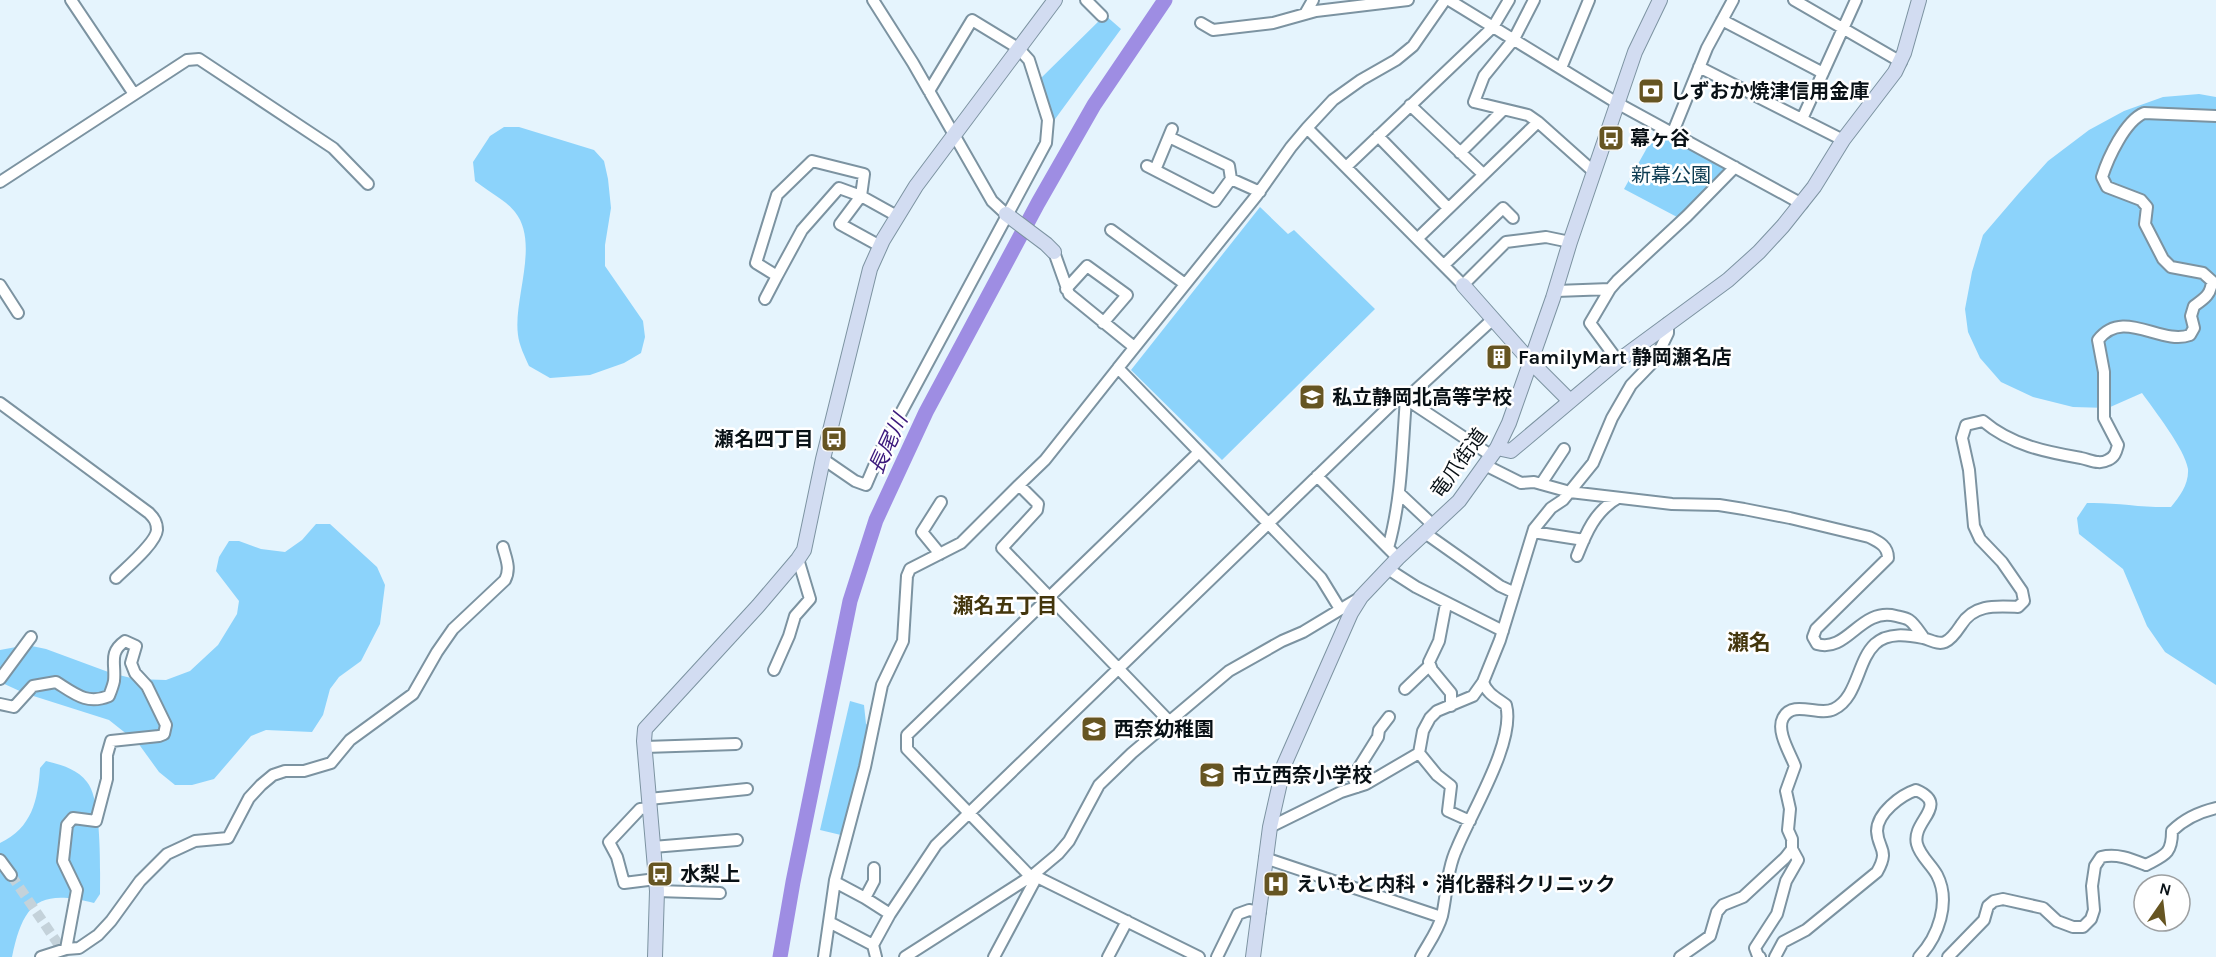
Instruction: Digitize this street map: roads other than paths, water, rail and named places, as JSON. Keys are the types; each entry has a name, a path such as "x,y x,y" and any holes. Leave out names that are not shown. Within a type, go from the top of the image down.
{"street":[{"path":"71,0 134,94"},
{"path":"873,0 992,201 1054,252 1066,289 1077,302 1134,347"},
{"path":"655,957 656,885 645,729 804,550 823,459 870,269 880,246 916,186 1055,0"},
{"path":"1086,0 1102,16"},
{"path":"1305,14 1313,0"},
{"path":"1201,23 1213,30 1273,24 1316,11 1408,0"},
{"path":"824,957 835,882 865,767 882,685 903,640 907,576 910,569 961,543 971,535 1045,460 1260,192 1307,128 1333,100 1361,80 1396,60 1413,46 1447,0 1617,103 1802,204"},
{"path":"1346,167 1493,27 1509,0"},
{"path":"1534,0 1514,39 1484,76 1474,102 1528,115 1594,172"},
{"path":"1561,68 1589,0"},
{"name":"竜爪街道","path":"1252,957 1270,827 1284,765 1351,613 1361,597 1388,569 1393,553 1429,529 1459,501 1492,456 1509,423 1556,291 1570,242 1635,52 1660,0"},
{"path":"1673,132 1699,67 1733,0"},
{"path":"1794,0 1901,62"},
{"path":"1802,118 1856,0"},
{"path":"1492,456 1511,451 1618,361 1728,280 1759,252 1802,204 1843,140 1895,72 1901,62 1919,0"},
{"path":"823,459 855,481 866,485 881,450 1046,143 1048,120 1029,60 1018,48 972,20 929,92"},
{"path":"1722,20 1823,73"},
{"path":"0,182 187,60 199,59 333,148 368,184"},
{"path":"1699,67 1843,140"},
{"path":"1410,105 1483,174"},
{"path":"1460,153 1503,110"},
{"path":"1760,957 1755,948 1777,914 1786,881 1798,860 1792,849 1792,839 1788,830 1790,809 1786,791 1795,766 1781,729 1782,720 1786,714 1797,709 1824,712 1834,710 1850,691 1875,644 1886,637 1897,635 1924,638 1939,643 1946,642 1954,636 1972,612 1991,605 2018,607 2024,601 2022,591 2002,562 1980,539 1974,526 1969,470 1962,438 1966,425 1983,421 2011,440 2049,453 2099,463 2110,460 2115,454 2118,445 2104,418 2103,372 2098,340 2104,332 2130,326 2182,338 2190,335 2194,328 2191,316 2194,306 2207,297 2212,281 2204,273 2171,267 2163,259 2145,224 2147,207 2141,200 2107,187 2102,177 2108,159 2136,117 2144,113 2216,116"},
{"path":"1418,238 1538,122"},
{"path":"1307,128 1464,285 1531,362 1570,400"},
{"path":"1170,133 1229,166 1231,179 1215,201 1151,168 1170,133"},
{"path":"1378,136 1448,208"},
{"path":"777,276 756,263 777,195 812,161 864,174 861,196 840,224 880,246"},
{"path":"1618,361 1590,323 1610,289 1688,216 1735,167"},
{"path":"1231,179 1260,192"},
{"path":"765,299 802,231 839,188 861,196 897,216"},
{"path":"1444,265 1503,208 1513,218"},
{"path":"1111,230 1185,284"},
{"path":"1464,285 1506,242 1546,237 1570,242"},
{"path":"1066,289 1087,266 1127,294 1103,323"},
{"path":"0,285 18,313"},
{"path":"1556,291 1610,289"},
{"path":"876,957 873,945 890,914 936,845 1395,401 1406,399 1493,319"},
{"path":"1270,827 1341,792 1366,784 1419,753 1423,731 1430,718 1437,711 1473,696 1483,682 1503,631 1533,531 1570,492 1593,462 1612,418 1631,385 1654,360 1668,333 1668,324"},
{"path":"1118,368 1321,578 1340,609"},
{"path":"1406,399 1492,456 1521,483 1533,482 1570,492 1618,498 1744,509 1869,537 1880,542 1886,548 1888,558 1824,620 1816,629 1813,637 1817,644 1825,647 1833,645 1866,620 1880,615 1891,615 1909,619 1924,638"},
{"path":"1393,553 1400,494 1406,399"},
{"path":"0,403 149,513 156,521 157,530 152,541 116,578"},
{"path":"1541,484 1564,449"},
{"path":"1199,452 907,735 907,749 1031,875 1199,957"},
{"path":"1317,476 1393,553"},
{"path":"1019,485 1038,504 1037,510 1002,548 1169,721"},
{"path":"1400,494 1429,529 1500,586 1513,592"},
{"path":"1577,556 1591,523 1603,508 1618,498"},
{"path":"940,554 922,532 942,502"},
{"path":"1533,531 1584,540"},
{"path":"41,957 66,949 79,948 98,935 140,881 167,854 195,841 228,838 249,798 273,775 285,771 304,771 331,763 350,740 413,694 437,652 453,630 505,580 508,574 508,564 502,547"},
{"path":"774,670 795,616 810,599 798,559"},
{"path":"1388,569 1446,604 1503,631"},
{"path":"905,957 1031,875 1058,854 1069,841 1099,785 1132,753 1229,671 1282,641 1303,632 1361,597"},
{"path":"1405,689 1430,665 1431,654 1439,641 1446,604"},
{"path":"0,679 31,637"},
{"path":"0,704 14,707 33,686 56,682 79,697 98,700 109,696 114,682 113,656 117,646 125,641 136,646 131,663 135,672 147,686 166,725 164,734 159,736 111,741 107,755 108,779 96,821 73,818 67,825 63,861 77,890 66,949"},
{"path":"1430,665 1451,693 1451,706"},
{"path":"1421,957 1438,927 1456,848 1497,762 1508,714 1506,705 1485,689 1483,682"},
{"path":"1357,787 1353,777 1378,737 1379,730 1389,717"},
{"path":"645,747 736,744"},
{"path":"1419,753 1437,775 1451,786 1448,811 1470,821"},
{"path":"720,893 624,883 617,857 609,843 649,803 747,789"},
{"path":"1775,957 1783,942 1806,930 1877,872 1883,861 1884,850 1877,833 1878,822 1884,813 1908,793 1916,790 1926,794 1930,801 1930,810 1917,833 1917,844 1936,874 1943,895 1936,932 1930,945 1919,957"},
{"path":"1948,957 1984,920 1988,906 1994,901 2003,899 2043,908 2057,921 2073,927 2083,927 2091,919 2094,910 2092,886 2096,866 2101,857 2110,855 2146,865 2166,854 2172,846 2172,831 2180,823 2200,812 2216,808"},
{"path":"653,847 737,840"},
{"path":"1680,957 1710,936 1717,912 1723,905 1743,897 1792,849"},
{"path":"1265,858 1441,916"},
{"path":"0,860 11,875"},
{"path":"865,898 874,881 874,867"},
{"path":"994,957 1034,882 1031,875"},
{"path":"835,882 890,914"},
{"path":"1217,957 1238,914 1249,910 1260,912"},
{"path":"1108,957 1127,921"},
{"path":"829,922 873,945"}],"waterway":[{"name":"長尾川","path":"780,957 850,601 876,520 926,412 1038,203 1094,105 1165,0"}],"tunnel":[{"path":"11,875 67,957"}],"place":[{"name":"しずおか焼津信用金庫","path":"1651,91"},
{"name":"幕ヶ谷","path":"1611,138"},
{"name":"FamilyMart 静岡瀬名店","path":"1499,357"},
{"name":"私立静岡北高等学校","path":"1312,397"},
{"name":"瀬名四丁目","path":"834,439"},
{"name":"西奈幼稚園","path":"1094,729"},
{"name":"市立西奈小学校","path":"1212,775"},
{"name":"水梨上","path":"660,874"},
{"name":"えいもと内科・消化器科クリニック","path":"1276,884"}],"district":[{"name":"瀬名五丁目","path":"1005,606"},
{"name":"瀬名","path":"1749,643"}],"park label":[{"name":"新幕公園","path":"1671,175"}]}
